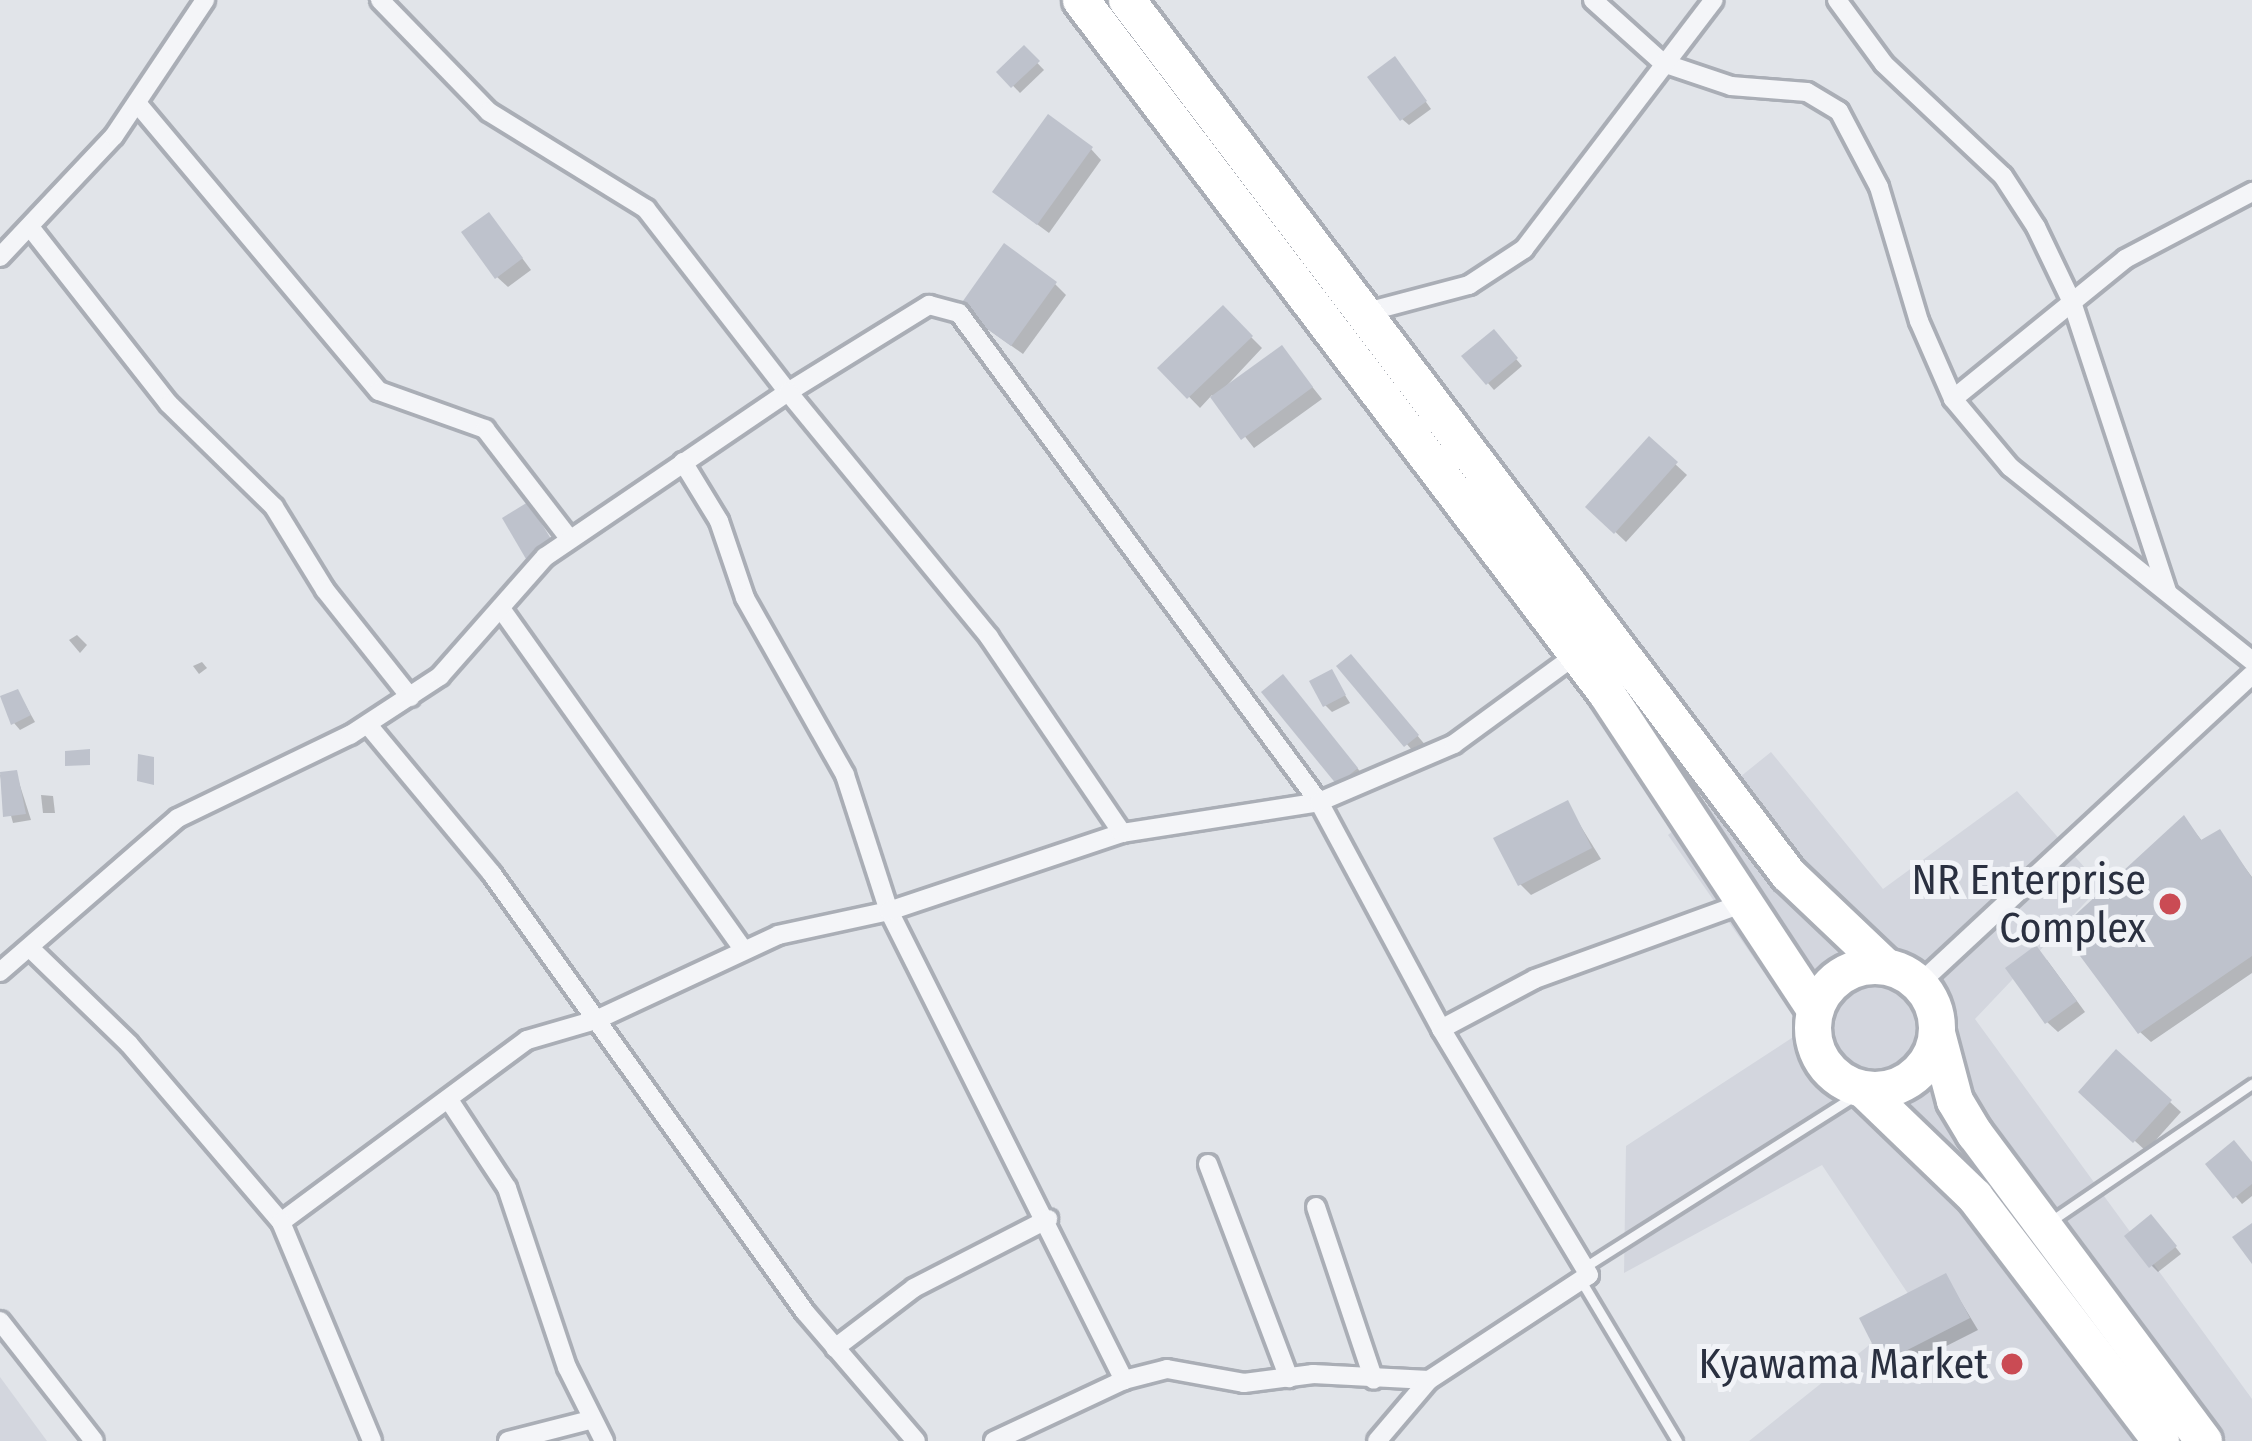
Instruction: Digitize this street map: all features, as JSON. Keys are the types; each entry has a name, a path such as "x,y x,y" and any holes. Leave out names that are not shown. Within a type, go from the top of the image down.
{"highway":[{"path":"1081,0 1577,655 1749,901 1815,1010 1822,1060 1864,1090 1975,1197 2162,1441"},
{"path":"1126,0 1788,874 1885,966 1919,984 1955,1101 2204,1441"},
{"path":"1815,1010 1837,979 1885,966"},
{"path":"1864,1090 1913,1078 1937,1034"}],"street":[{"path":"0,257 137,103 205,0"},
{"path":"380,0 489,112 646,209 788,392 977,621 1121,832"},
{"path":"1593,0 1663,63 1731,86 1807,92 1839,111 1879,187 1919,321 1953,398 2010,467 2252,661"},
{"path":"1364,313 1500,270 1589,174 1663,63 1714,0"},
{"path":"1838,0 1884,64 2003,176 2072,302 2167,592"},
{"path":"137,103 379,391 485,429 569,538"},
{"path":"1953,398 2146,247 2252,191"},
{"path":"30,227 155,389 274,507 326,590 410,697"},
{"path":"2,967 178,818 368,725 410,697 463,655 569,538 904,318 950,305 1012,376 1319,802 1441,1029 1585,1275 1429,1380 1377,1441"},
{"path":"683,462 719,521 745,598 844,775 890,911 1124,1380"},
{"path":"502,610 742,948"},
{"path":"281,1222 527,1040 596,1020 742,948 890,911 1121,832 1319,802 1454,744 1577,655"},
{"path":"1919,984 2252,675"},
{"path":"368,725 492,874 835,1348 916,1441"},
{"path":"1441,1029 1535,979 1749,901"},
{"path":"30,948 129,1045 281,1222 372,1441"},
{"path":"449,1100 507,1188 590,1420 604,1441"},
{"path":"1208,1164 1289,1378"},
{"path":"1316,1207 1374,1380"},
{"path":"835,1348 914,1288 1048,1220"},
{"path":"0,1321 94,1441"},
{"path":"994,1441 1124,1380 1167,1369 1244,1383 1289,1378 1429,1380"},
{"path":"508,1441 590,1420"}],"lane":[{"path":"2044,1226 2252,1084"},
{"path":"1677,1441 1585,1275 1864,1090"}],"shaded area":[{"path":"1771,752 1883,889 2017,791 2101,886 1975,1019 2252,1399 2252,1441 1749,1441 1917,1307 1822,1165 1624,1273 1626,1146 1804,1030 1668,835"},
{"path":"0,1377 47,1441 0,1441"}],"building":[{"path":"1024,45 1040,61 1011,88 996,72"},
{"path":"1395,56 1427,101 1400,121 1367,77"},
{"path":"1048,114 1093,147 1037,225 992,192"},
{"path":"489,212 523,258 495,279 461,232"},
{"path":"1004,243 1057,282 1011,346 958,308"},
{"path":"1223,305 1253,336 1187,399 1157,368"},
{"path":"1494,329 1518,358 1486,385 1461,356"},
{"path":"1282,345 1313,387 1241,440 1210,397"},
{"path":"1649,436 1678,462 1614,534 1585,507"},
{"path":"528,502 553,542 526,559 502,518"},
{"path":"1351,654 1419,735 1404,747 1336,666"},
{"path":"1332,669 1346,695 1323,707 1309,681"},
{"path":"1283,674 1358,768 1337,785 1261,692"},
{"path":"18,689 31,715 11,725 0,696"},
{"path":"90,749 90,765 65,766 65,751"},
{"path":"138,754 154,757 154,785 137,781"},
{"path":"17,770 26,814 3,817 0,772"},
{"path":"1568,800 1592,848 1518,886 1493,838"},
{"name":"NR Enterprise Complex","path":"2184,815 2201,840 2220,829 2252,878 2252,956 2138,1034 2060,929"},
{"path":"2036,945 2077,1001 2045,1024 2005,968"},
{"path":"2116,1049 2172,1100 2133,1143 2078,1092"},
{"path":"2234,1140 2252,1162 2252,1184 2233,1199 2205,1164"},
{"path":"2151,1214 2177,1246 2149,1268 2124,1236"},
{"path":"2252,1223 2252,1264 2232,1237"},
{"path":"1946,1273 1970,1318 1882,1363 1859,1318"}],"place":[{"name":"NR Enterprise Complex","path":"2170,904"},
{"name":"Kyawama Market","path":"2012,1364"}]}
